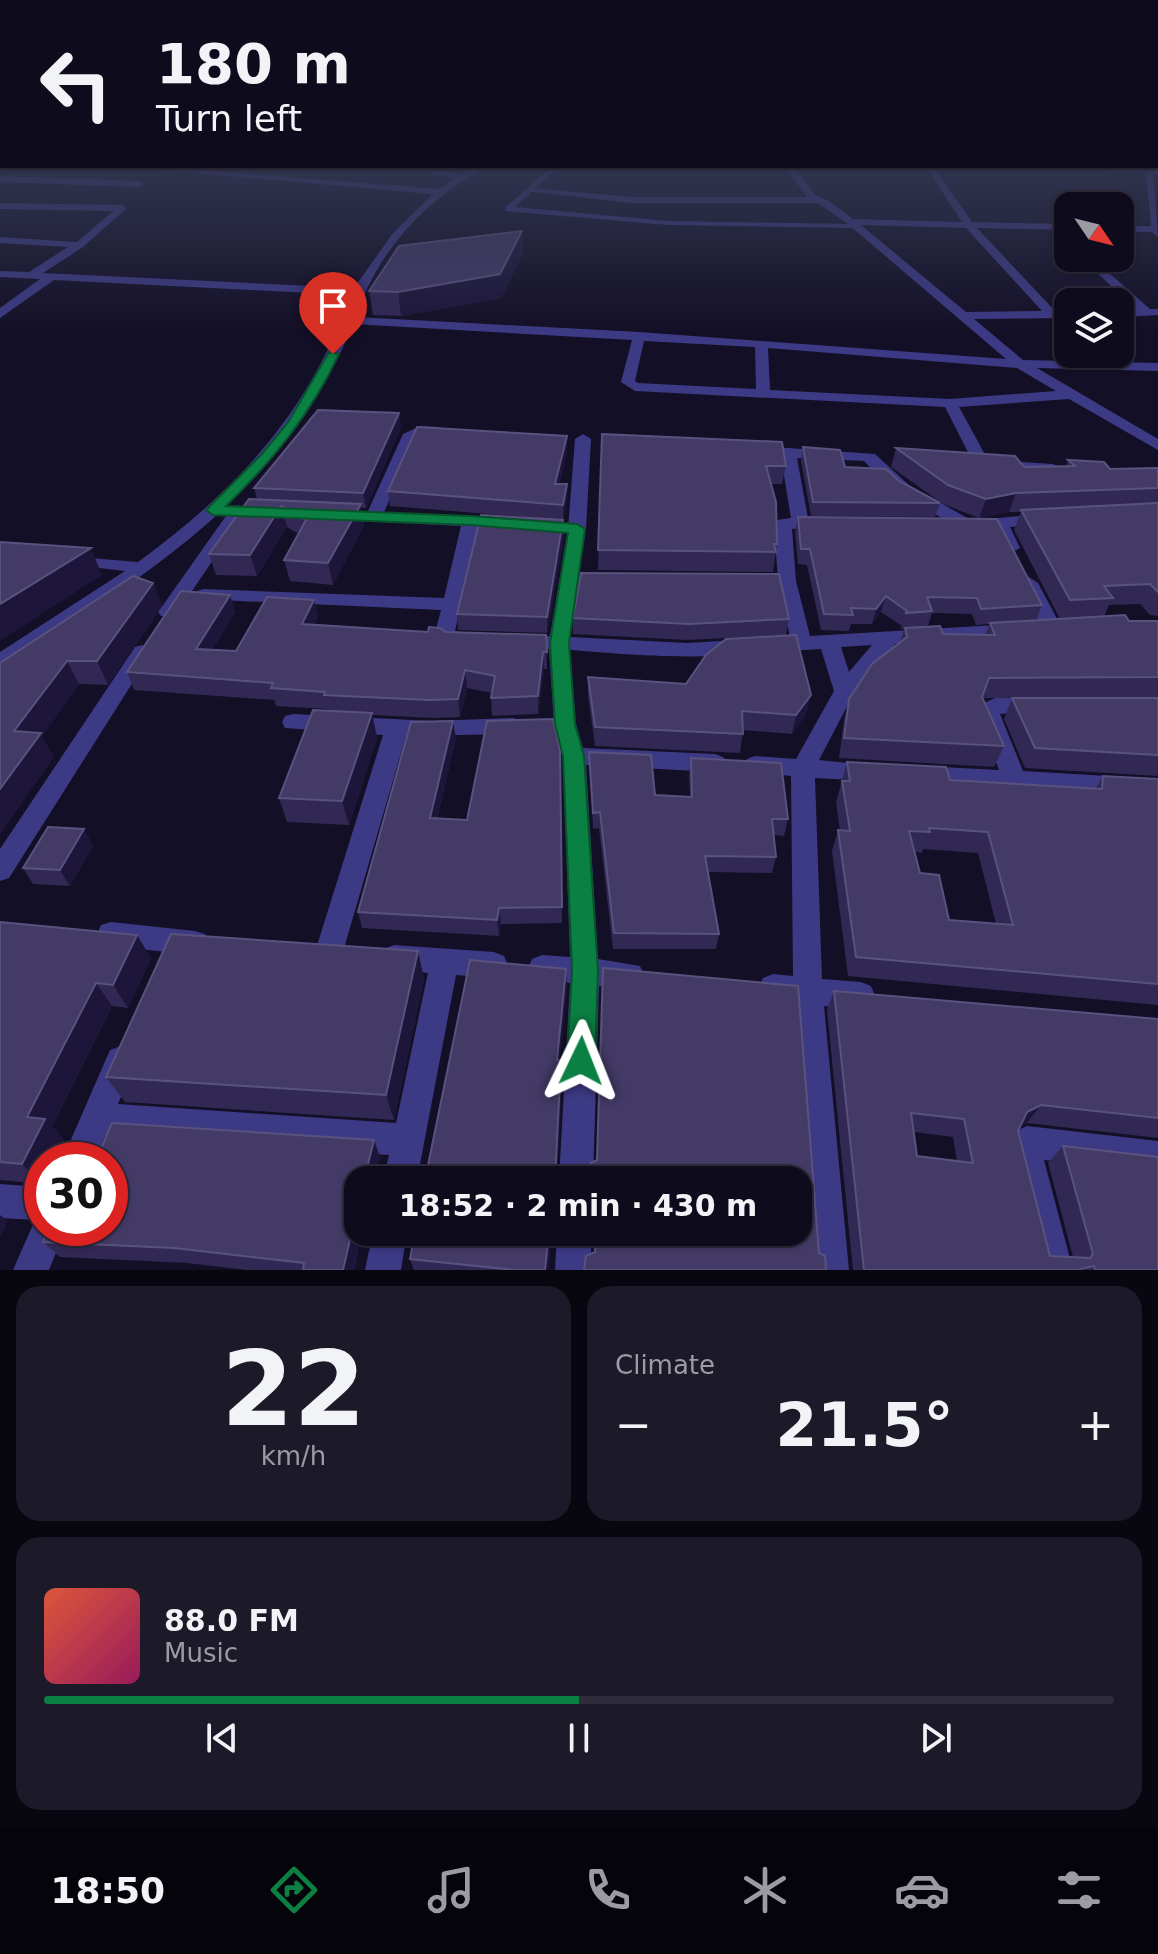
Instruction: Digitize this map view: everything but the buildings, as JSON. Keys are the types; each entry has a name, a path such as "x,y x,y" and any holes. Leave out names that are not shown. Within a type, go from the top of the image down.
{"street":[{"path":"32,275 119,214"},
{"path":"0,662 180,542 267,457 307,405 349,320 358,292 395,236 417,214"},
{"path":"569,214 668,223 1052,227"},
{"path":"839,214 1020,364 1157,444"},
{"path":"962,214 1052,315"},
{"path":"1134,227 1156,225"},
{"path":"0,240 79,245"},
{"path":"1103,272 1152,312"},
{"path":"0,274 358,292"},
{"path":"0,314 52,276"},
{"path":"962,316 1052,315"},
{"path":"349,320 639,336 1020,364 1158,367"},
{"path":"639,336 628,382 632,386 950,403 1075,394"},
{"path":"761,344 763,394"},
{"path":"950,403 975,464 1070,471"},
{"path":"374,516 411,434 421,430 451,431"},
{"path":"577,1166 585,971 574,756 565,724 559,643 577,579 569,529 584,439"},
{"path":"741,450 897,459"},
{"path":"788,453 800,522"},
{"path":"869,457 900,487 931,507 969,524"},
{"path":"0,870 180,595 246,510 213,510"},
{"path":"344,515 501,523"},
{"path":"923,524 1001,526 1009,520 1053,518"},
{"path":"471,521 447,636 455,641 485,641"},
{"path":"802,644 779,581 783,524 846,523"},
{"path":"530,642 687,650 1060,627 1020,566 1001,526"},
{"path":"52,559 145,568"},
{"path":"180,595 452,604"},
{"path":"831,1270 808,991 803,768 845,691 890,637"},
{"path":"829,642 845,691"},
{"path":"1015,780 988,716 989,708 997,705 1059,706"},
{"path":"293,722 397,727 565,724"},
{"path":"328,955 397,727"},
{"path":"574,756 1158,788"},
{"path":"79,931 169,954 221,945"},
{"path":"298,952 660,978"},
{"path":"403,1166 445,961"},
{"path":"748,986 887,998"},
{"path":"86,1142 132,1037"},
{"path":"96,1119 408,1140"},
{"path":"1055,1270 1024,1148 1027,1142 1158,1157"},
{"path":"0,1201 24,1203"},
{"path":"31,1270 41,1246"},
{"path":"383,1270 387,1246"},
{"path":"573,1270 574,1246"}],"route":[{"path":"333,354 326,372 294,423 267,457 213,510 471,521 577,529 559,643 565,724 574,756 585,971 581,1061"}]}
